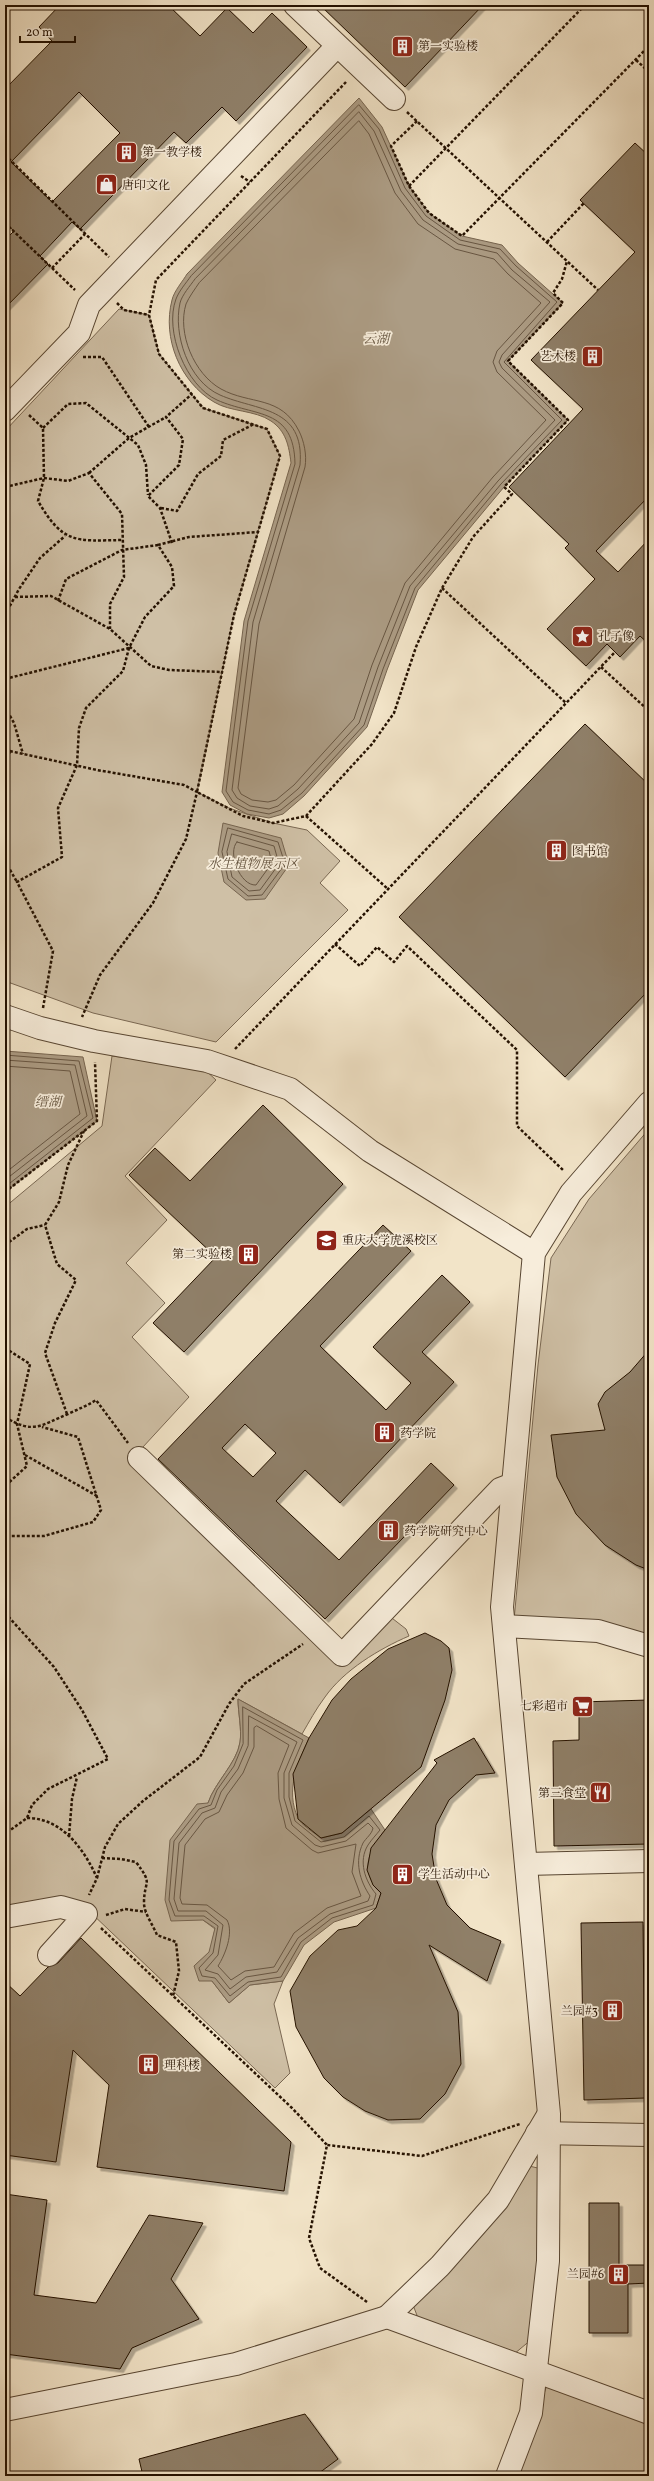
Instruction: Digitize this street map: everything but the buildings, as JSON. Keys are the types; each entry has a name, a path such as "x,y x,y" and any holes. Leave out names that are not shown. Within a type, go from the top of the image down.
{"lane":[{"path":"295,5 394,99"},
{"path":"9,405 79,333 97,297 337,46"},
{"path":"5,1016 40,1028 84,1038 207,1061 290,1089 370,1151 534,1253"},
{"path":"507,2476 530,2413 548,2261 545,2127 526,1864 502,1607 534,1253 578,1185 649,1102"},
{"path":"139,1458 342,1655 500,1489 513,1484"},
{"path":"504,1626 598,1631 649,1646"},
{"path":"526,1864 649,1862"},
{"path":"5,1917 61,1906 86,1915 49,1955"},
{"path":"545,2127 649,2135"},
{"path":"5,2410 236,2364 387,2317 440,2266 498,2200 545,2127"},
{"path":"387,2317 649,2413"}],"path":[{"path":"409,186 585,5"},
{"path":"417,121 391,146 409,186 429,213 462,236 649,46"},
{"path":"636,60 649,72"},
{"path":"5,1192 97,1121 84,1038 100,975 153,903 186,839 234,615 280,456 267,428 203,408 159,354 150,315 156,280 360,67"},
{"path":"394,99 598,290"},
{"path":"5,156 122,270"},
{"path":"547,242 584,203"},
{"path":"5,223 52,268 97,297 124,310 150,315"},
{"path":"52,268 85,234"},
{"path":"5,750 184,785 243,816 273,823 306,816 372,744 394,713 416,647 442,588 473,537 512,494 504,487 568,420 508,361 563,303 553,293 562,280 567,261"},
{"path":"67,345 79,357 102,357 149,427"},
{"path":"5,487 44,478 68,481 89,473 129,438 166,417 192,394"},
{"path":"122,540 84,541 65,536 50,522 38,501 44,478 43,428 68,404 86,403 138,444 146,466 148,496 160,508 172,543"},
{"path":"9,405 43,428"},
{"path":"148,496 179,465 183,439 166,417"},
{"path":"160,508 177,511 198,474 221,456 223,440 254,424"},
{"path":"89,473 122,514 124,577 110,604 110,629"},
{"path":"58,601 66,579 122,550 172,543 188,537 258,532"},
{"path":"5,615 40,558 65,536"},
{"path":"18,882 62,858 58,808 76,765 79,728 86,708 123,671 129,648 145,617 174,586 172,567 158,545"},
{"path":"442,588 566,703"},
{"path":"15,597 51,596 110,629 129,648 151,666 169,670 222,672"},
{"path":"5,679 129,648"},
{"path":"220,1065 615,652"},
{"path":"601,667 649,711"},
{"path":"5,707 14,723 23,754"},
{"path":"5,758 11,751"},
{"path":"306,816 388,889"},
{"path":"5,861 18,882 53,951 40,1028"},
{"path":"335,944 360,966 377,947 394,962 407,946 517,1050 517,1126 578,1185"},
{"path":"5,1245 27,1229 45,1225 59,1202 68,1166 84,1131"},
{"path":"45,1225 57,1264 76,1280 55,1323 46,1353 67,1414"},
{"path":"5,1348 30,1364 17,1424 27,1466 5,1486"},
{"path":"42,1427 96,1400 139,1458"},
{"path":"5,1417 17,1424 42,1427 78,1437 101,1510 93,1522 44,1536 9,1536 5,1530"},
{"path":"24,1455 98,1497"},
{"path":"5,1613 54,1667 82,1710 108,1760 48,1789 32,1804 27,1818 5,1834"},
{"path":"86,1915 105,1847 118,1824 143,1801 200,1757 228,1704 244,1684 319,1633"},
{"path":"69,1836 72,1799 77,1776"},
{"path":"27,1818 40,1818 61,1829 76,1843 97,1878"},
{"path":"102,1858 121,1858 136,1862 148,1883 144,1903 146,1912 157,1935 176,1942 179,1971 173,1996"},
{"path":"86,1915 125,1910 146,1912"},
{"path":"86,1915 173,1996 327,2145 422,2156 545,2127"},
{"path":"327,2145 309,2238 320,2268 387,2317"}],"shaded area":[{"path":"119,309 149,315 159,354 203,408 267,429 280,456 234,615 197,792 229,808 273,823 307,830 340,861 320,883 348,910 216,1042 93,1013 5,981 5,431"},
{"path":"112,1056 203,1068 216,1080 125,1176 167,1220 126,1263 165,1303 132,1337 189,1397 131,1460 341,1662 388,1615 406,1629 409,1636 374,1654 342,1678 322,1702 302,1734 238,1699 241,1732 238,1751 215,1788 208,1803 203,1920 215,1929 210,1952 194,1966 212,1981 229,2003 250,1985 283,1981 274,2004 290,2073 275,2088 89,1911 5,1911 5,1207 102,1126"},
{"path":"649,1129 649,1637 514,1620 538,1365 551,1258 589,1199"},
{"path":"529,2166 542,2169 541,2262 532,2339 514,2354 418,2318 413,2305"},
{"path":"547,2385 649,2423 649,2476 515,2476"}],"water":[{"name":"云湖","path":"359,98 382,127 409,186 429,213 462,236 502,245 518,263 563,303 508,361 568,420 504,487 418,590 367,727 304,796 283,814 269,818 247,814 230,805 222,792 244,621 291,463 289,451 286,439 280,429 271,421 265,417 220,405 202,393 192,383 176,358 172,344 170,314 173,297 187,274"},
{"name":"水生植物展示区","path":"223,823 281,838 289,865 265,899 246,900 224,882 218,853"},
{"name":"缙湖","path":"5,1051 83,1057 97,1121 5,1192"},
{"path":"238,1699 309,1738 297,1767 293,1787 294,1808 298,1818 305,1826 321,1838 342,1833 371,1809 385,1830 374,1846 368,1861 370,1877 374,1885 381,1893 376,1908 334,1922 304,1945 283,1981 250,1985 229,2003 212,1981 199,1981 194,1966 209,1952 215,1928 203,1920 171,1921 165,1900 170,1840 197,1804 208,1803 211,1795 238,1750 241,1732"}],"place":[{"name":"第一实验楼","path":"403,46"},
{"name":"第一教学楼","path":"127,152"},
{"name":"唐印文化","path":"106,185"},
{"name":"艺术楼","path":"592,356"},
{"name":"孔子像","path":"583,636"},
{"name":"图书馆","path":"556,851"},
{"name":"重庆大学虎溪校区","path":"327,1240"},
{"name":"第二实验楼","path":"248,1254"},
{"name":"药学院","path":"385,1433"},
{"name":"药学院研究中心","path":"388,1531"},
{"name":"七彩超市","path":"583,1706"},
{"name":"第三食堂","path":"601,1793"},
{"name":"学生活动中心","path":"402,1874"},
{"name":"兰园#3","path":"613,2011"},
{"name":"理科楼","path":"149,2065"},
{"name":"兰园#6","path":"619,2274"}]}
